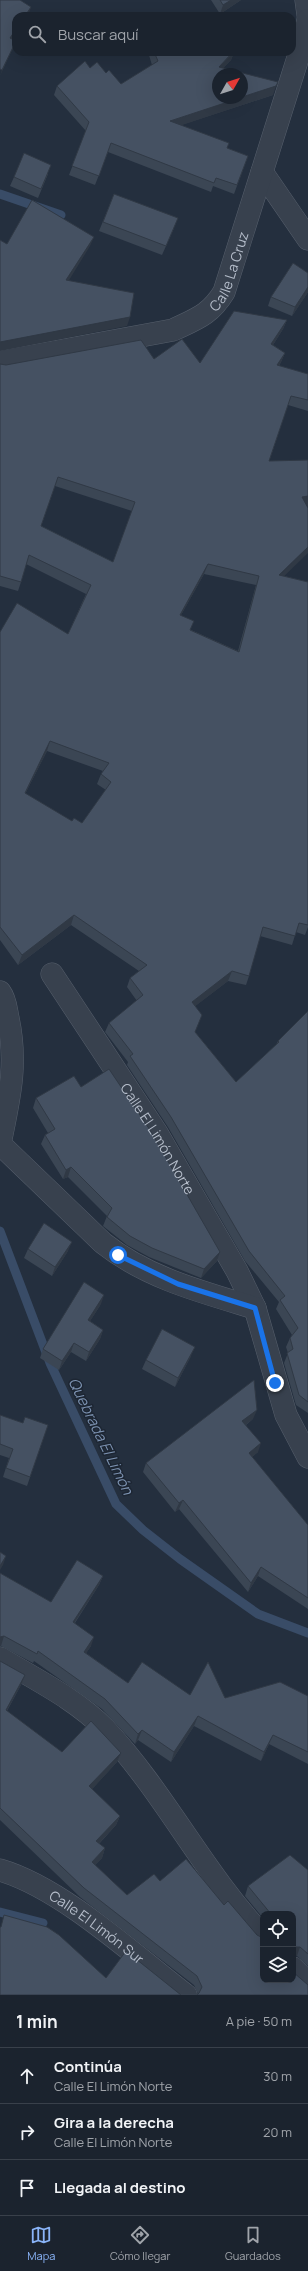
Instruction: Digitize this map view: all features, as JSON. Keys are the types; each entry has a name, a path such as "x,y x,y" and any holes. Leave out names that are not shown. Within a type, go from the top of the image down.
{"street":[{"path":"306,0 308,15"},
{"name":"Calle La Cruz","path":"0,362 173,330 199,318 215,307 224,292 302,46 308,20"},
{"path":"262,172 308,239"},
{"name":"Calle El Limón Norte","path":"52,974 157,1133 237,1271 255,1308 286,1415 308,1457"},
{"path":"0,992 4,997 12,1034 13,1077 0,1144 103,1243 118,1255 178,1284 255,1308"},
{"path":"0,1658 73,1702 104,1728 159,1796 220,1883 260,1932"},
{"name":"Calle El Limón Sur","path":"0,1870 14,1874 49,1892 104,1930 186,1995"},
{"path":"296,1971 308,1983"}],"building":[{"path":"0,0 20,0 31,7 28,12 12,12 12,35 10,38 12,39 12,49 2,70 0,69"},
{"path":"220,0 231,0 223,5"},
{"path":"156,56 229,56 219,67 223,68 212,68 212,104 222,104 170,121 229,143 227,148 248,156 237,185 216,178 214,183 111,143 99,176 72,166 89,122 57,86 85,61 90,68 97,62 106,73 109,70 121,84 158,61"},
{"path":"248,74 278,82 276,86 248,95"},
{"path":"24,153 51,165 41,189 14,177"},
{"path":"114,194 178,218 166,246 103,222"},
{"path":"32,200 94,237 66,280 134,293 130,317 0,342 0,240 7,244"},
{"path":"293,263 308,273 308,287 295,307 271,297"},
{"path":"234,311 287,320 271,344 285,353 277,365 308,374 308,400 291,396 269,461 308,460 308,496 302,497 308,508 308,547 279,575 308,582 308,925 299,923 295,936 263,927 249,976 232,971 192,1002 202,1015 195,1032 236,1082 279,1042 278,1041 308,1011 308,1402 299,1395 287,1353 293,1349 290,1338 298,1328 280,1300 285,1296 249,1251 171,1117 130,1056 133,1054 109,1023 143,995 130,978 147,965 74,915 22,955 0,927 0,632 17,603 68,634 91,585 29,555 21,582 0,576 0,364 6,365 141,340 154,359 182,339 200,363","holes":["58,477 135,502 113,562 41,526","208,564 259,576 239,652 190,630 194,621 180,615","50,741 109,763 101,774 111,782 82,823 74,818 72,821 25,793"]},
{"path":"109,1069 150,1130 220,1252 204,1269 152,1248 130,1236 107,1217 112,1208 71,1167 66,1170 45,1135 55,1129 36,1098 74,1076 81,1087"},
{"path":"44,1223 72,1242 55,1267 28,1249"},
{"path":"84,1282 104,1295 88,1320 103,1330 89,1352 74,1343 62,1361 43,1349"},
{"path":"162,1329 195,1347 178,1378 146,1360"},
{"path":"254,1380 257,1410 242,1421 261,1443 249,1453 308,1525 308,1598 261,1567 251,1583 183,1500 179,1503 146,1463"},
{"path":"0,1415 23,1423 25,1417 48,1425 30,1477 6,1468 13,1449 0,1444"},
{"path":"0,1552 6,1556 0,1566"},
{"path":"77,1560 103,1576 73,1622 94,1637 84,1652 128,1683 142,1662 190,1695 208,1662 225,1698 280,1682 308,1696 308,1752 273,1735 264,1752 198,1716 174,1752 142,1730 138,1734 105,1699 38,1651 37,1654 4,1636 0,1637 0,1573 51,1602"},
{"path":"0,1661 25,1675 6,1710 62,1752 91,1721 121,1753 89,1786 120,1816 96,1841 105,1848 92,1862 127,1895 154,1874 160,1881 186,1859 224,1905 228,1901 257,1935 260,1936 260,1983 296,1983 296,1975 308,1985 308,1995 197,1995 202,1987 197,1976 84,1888 0,1808"},
{"path":"290,1855 308,1870 308,1954 300,1947 296,1947 296,1911 269,1911 248,1886"},
{"path":"4,1915 47,1927 59,1935 106,1978 126,1951 181,1995 0,1995 0,1927"}],"waterway":[{"path":"0,194 61,215"},
{"name":"Quebrada El Limón","path":"0,1231 50,1363 116,1504 143,1530 180,1559 258,1614 308,1633"},
{"path":"0,1912 43,1923"}],"route":[{"path":"118,1255 178,1284 255,1308 275,1383"}]}
